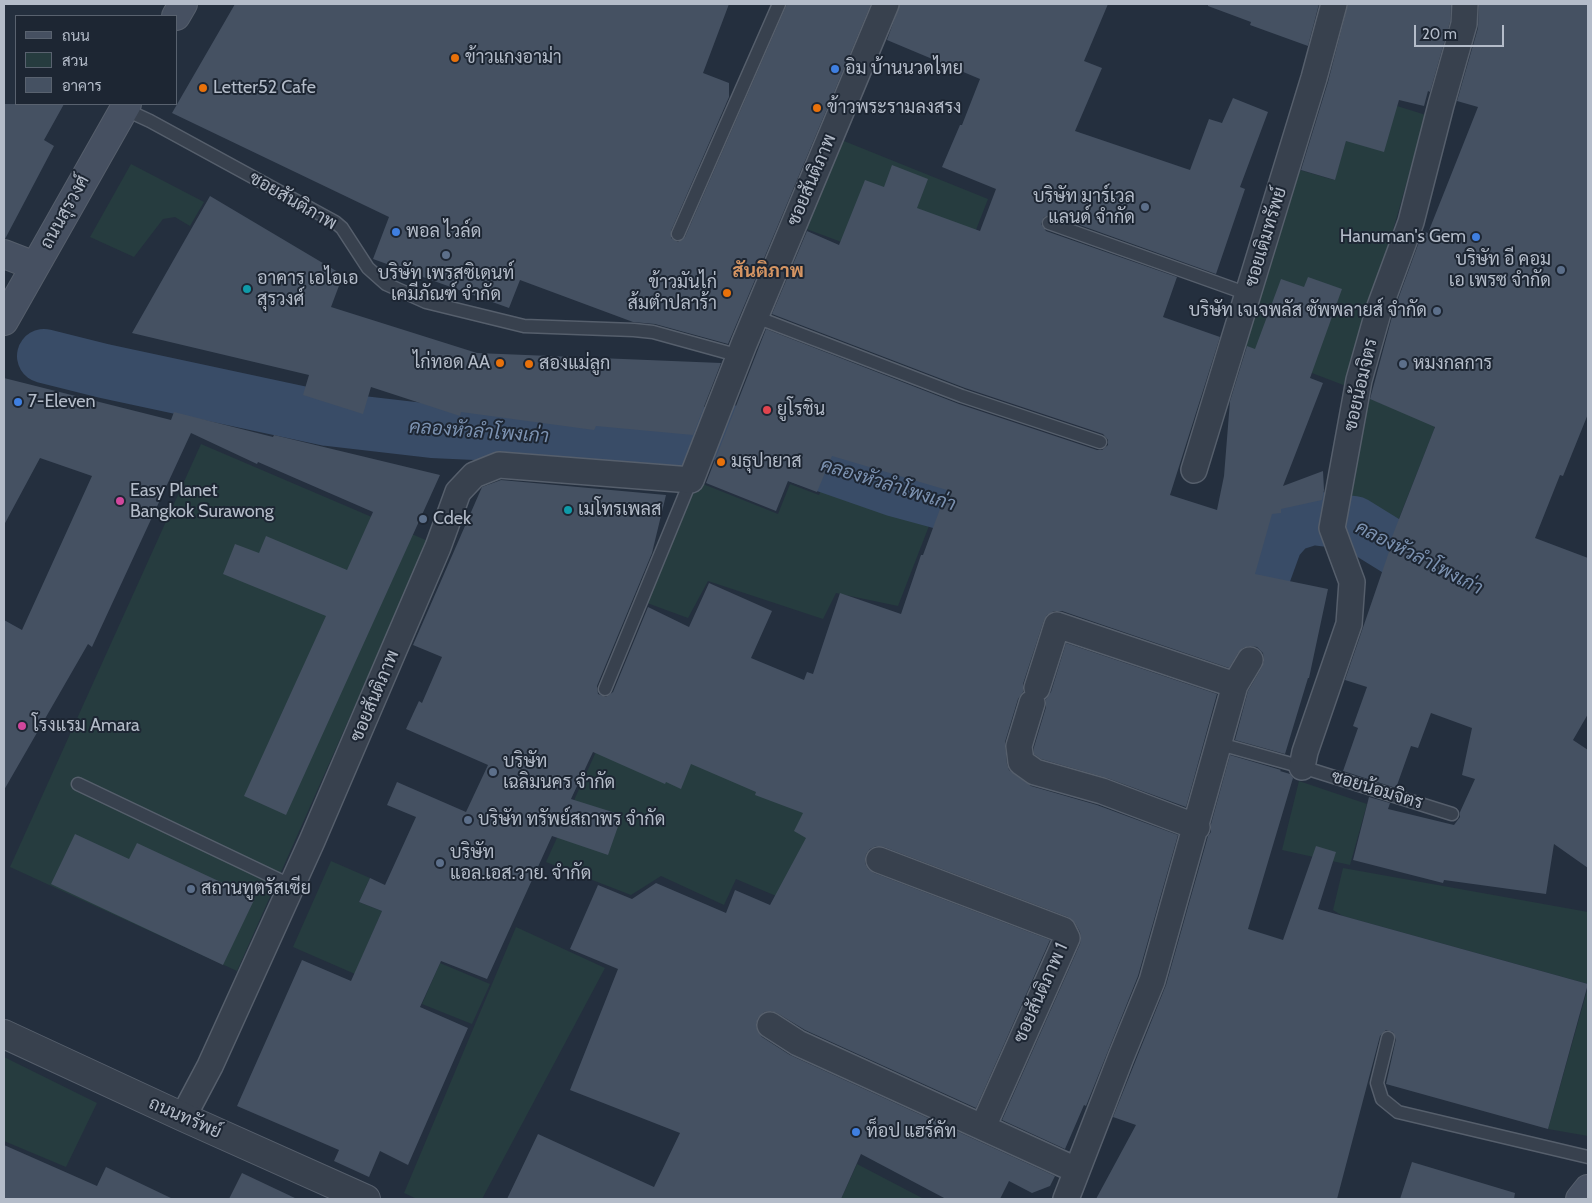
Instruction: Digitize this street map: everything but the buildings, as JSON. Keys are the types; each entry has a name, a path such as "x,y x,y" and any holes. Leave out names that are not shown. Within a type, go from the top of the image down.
{"main road":[{"path":"177,15 183,4"},
{"name":"ถนนสุรวงศ์","path":"4,321 126,106"},
{"path":"4,254 35,266"},
{"path":"1580,1199 1588,1189"}],"street":[{"name":"ซอยสันติภาพ","path":"183,1117 210,1066 292,886 438,547 458,492 474,475 499,465 695,471 740,356 886,4"},
{"name":"ซอยเติมทรัพย์","path":"1194,470 1314,78 1334,4"},
{"name":"ซอยน้อมจิตร","path":"1302,767 1350,624 1352,582 1334,517 1359,380 1379,309 1411,222 1440,105 1464,24 1465,4"},
{"path":"1197,827 1102,792 1035,772 1021,762 1019,746 1057,625 1235,685"},
{"path":"1066,1199 1152,981 1197,827 1235,685 1250,660"},
{"name":"ซอยสันติภาพ 1","path":"879,860 1063,930 1067,938 983,1127"},
{"path":"770,1025 798,1043 1076,1170"},
{"name":"ถนนทรัพย์","path":"4,1034 366,1199"}],"lane":[{"path":"678,234 779,4"},
{"name":"ซอยสันติภาพ","path":"126,106 335,222 342,228 362,260 386,284 426,302 524,326 653,332 740,356"},
{"path":"1049,223 1248,294"},
{"path":"756,317 962,396 1100,442"},
{"name":"ซอยสันติภาพ","path":"605,688 695,471"},
{"name":"ซอยน้อมจิตร","path":"1220,744 1302,767 1452,814"},
{"path":"78,784 292,886"},
{"path":"1388,1038 1376,1083 1382,1099 1398,1112 1588,1157"}],"green space":[{"path":"1397,106 1426,115 1346,386 1241,346 1268,271 1300,170 1334,180 1346,141"},
{"path":"840,141 988,199 955,284 801,227"},
{"path":"131,164 204,202 190,226 175,217 163,219 134,257 90,237"},
{"path":"1360,395 1434,424 1434,430 1392,536 1346,516 1355,479"},
{"path":"201,444 428,541 237,971 10,867"},
{"path":"826,478 934,513 898,606 836,593 823,619 708,581 688,618 647,603 698,482 778,514 790,484 819,495"},
{"path":"619,701 844,752 814,912 736,879 724,905 661,876 631,895 546,862"},
{"path":"1299,781 1367,804 1350,865 1282,850"},
{"path":"331,861 370,878 359,902 382,911 355,974 293,947"},
{"path":"1343,868 1588,912 1588,984 1343,916 1333,910"},
{"path":"516,927 605,968 482,1199 417,1199 404,1193"},
{"path":"440,963 490,984 472,1024 422,1004"},
{"path":"1588,987 1588,1136 1548,1129"},
{"path":"4,1057 97,1103 66,1167 4,1141"},
{"path":"857,1164 924,1199 841,1199"}],"waterway":[{"name":"คลองหัวลำโพงเก่า","path":"44,356 104,371 328,419 432,431 673,442 724,430 896,490 1014,522"},
{"name":"คลองหัวลำโพงเก่า","path":"1190,568 1252,579 1259,578 1264,574 1276,541 1290,525 1312,518 1354,523 1409,557 1520,609 1588,638"}],"place":[{"name":"ข้าวแกงอาม่า","path":"455,58"},
{"name":"อิม บ้านนวดไทย","path":"835,69"},
{"name":"Letter52 Cafe","path":"203,88"},
{"name":"ข้าวพระรามลงสรง","path":"817,108"},
{"name":"บริษัท มาร์เวล แลนด์ จำกัด","path":"1145,207"},
{"name":"พอล ไวล์ด","path":"396,232"},
{"name":"Hanuman's Gem","path":"1476,237"},
{"name":"บริษัท เพรสซิเดนท์ เคมีภัณฑ์ จำกัด","path":"446,255"},
{"name":"บริษัท อี คอม เอ เพรซ จำกัด","path":"1561,270"},
{"name":"อาคาร เอไอเอ สุรวงศ์","path":"247,289"},
{"name":"ข้าวมันไก่ ส้มตำปลาร้า","path":"727,293"},
{"name":"บริษัท เจเจพลัส ซัพพลายส์ จำกัด","path":"1437,311"},
{"name":"ไก่ทอด AA","path":"500,363"},
{"name":"สองแม่ลูก","path":"529,364"},
{"name":"หมงกลการ","path":"1403,364"},
{"name":"7-Eleven","path":"18,402"},
{"name":"ยูโรชิน","path":"767,410"},
{"name":"มธุปายาส","path":"721,462"},
{"name":"Easy Planet Bangkok Surawong","path":"120,501"},
{"name":"เมโทรเพลส","path":"568,510"},
{"name":"Cdek","path":"423,519"},
{"name":"โรงแรม Amara","path":"22,726"},
{"name":"บริษัท เฉลิมนคร จำกัด","path":"493,772"},
{"name":"บริษัท ทรัพย์สถาพร จำกัด","path":"468,820"},
{"name":"บริษัท แอล.เอส.วาย. จำกัด","path":"440,863"},
{"name":"สถานทูตรัสเซีย","path":"191,889"},
{"name":"ท็อป แฮร์คัท","path":"856,1132"}],"district":[{"name":"สันติภาพ","path":"768,271"}]}
